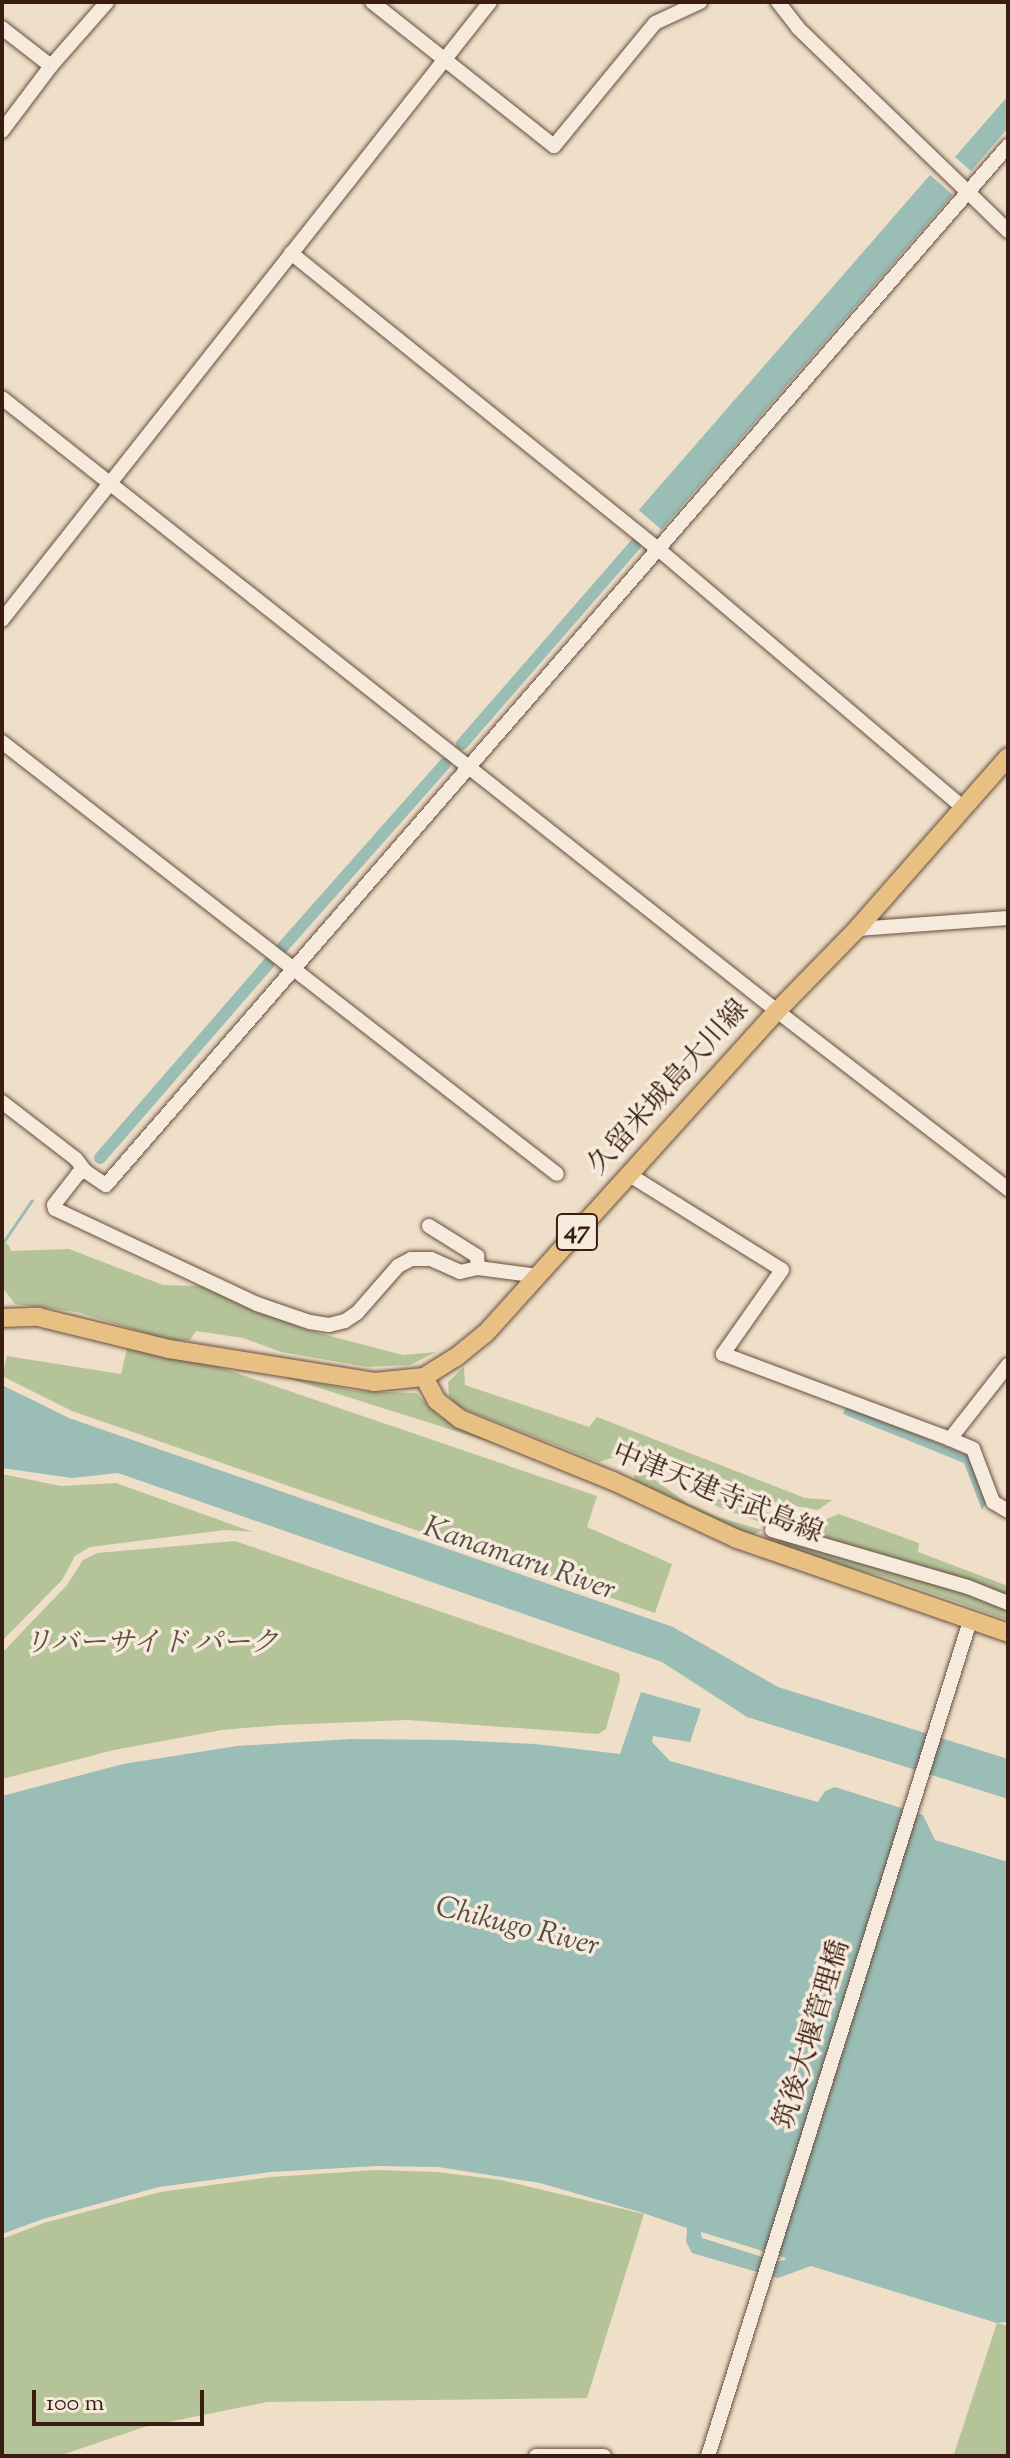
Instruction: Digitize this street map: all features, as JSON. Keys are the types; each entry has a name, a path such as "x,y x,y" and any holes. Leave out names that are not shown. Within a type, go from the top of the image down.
{"main road":[{"name":"久留米城島大川線","path":"2,1318 38,1317 169,1349 374,1382 424,1377 485,1334 777,1011 857,929 1008,757"},
{"name":"中津天建寺武島線","path":"424,1377 437,1401 460,1419 613,1481 737,1539 969,1624 1008,1633"}],"street":[{"path":"2,131 51,66 107,2"},
{"path":"372,2 554,146 655,23 700,2"},
{"path":"2,620 490,2"},
{"path":"778,2 798,28 1008,231"},
{"path":"2,28 51,66"},
{"path":"2,1102 106,1185 1008,146"},
{"path":"291,253 657,548 962,807"},
{"path":"2,398 777,1011 1008,1189"},
{"path":"2,742 291,970 557,1174"},
{"path":"857,929 1008,918"},
{"path":"85,1171 78,1174 54,1205 55,1209 257,1304 310,1322 329,1325 345,1321 357,1313 398,1266 411,1259 431,1259 460,1272 478,1268 539,1276"},
{"path":"628,1174 782,1270 723,1354 973,1449 993,1502 1008,1511"},
{"path":"429,1226 477,1256 478,1268"},
{"path":"950,1439 1008,1365"},
{"path":"772,1530 940,1578 1008,1603"},
{"name":"筑後大堰管理橋","path":"708,2456 969,1624"},
{"path":"536,2456 604,2456"}],"green space":[{"path":"2,1244 8,1244 11,1251 69,1249 163,1285 201,1286 307,1330 403,1355 436,1352 410,1365 367,1367 281,1352 243,1338 196,1331 190,1340 171,1341 77,1312 15,1304 2,1287"},
{"path":"127,1349 216,1366 597,1496 587,1527 672,1564 655,1613 72,1411 2,1376 7,1356 121,1374"},
{"path":"464,1367 465,1385 589,1427 597,1417 805,1498 832,1500 818,1510 735,1495 638,1459 615,1457 599,1462 459,1407 449,1396 448,1382"},
{"path":"275,1374 356,1391 416,1393 439,1416 528,1454"},
{"path":"2,1474 61,1486 116,1483 253,1532 225,1530 90,1547 75,1556 62,1580 2,1641"},
{"path":"634,1475 648,1475 687,1503 718,1517 762,1530 753,1535 719,1524 634,1480"},
{"path":"690,1491 761,1511 822,1521 839,1514 919,1543 918,1552 1008,1586 1008,1599 884,1556 763,1523 718,1507"},
{"path":"779,1539 970,1593 1008,1608 1008,1620 889,1578 815,1559 777,1544"},
{"name":"リバーサイド パーク","path":"235,1541 619,1673 606,1729 598,1734 408,1720 281,1725 222,1730 114,1750 2,1779 2,1653 67,1585 83,1560 97,1553"},
{"path":"376,2170 437,2172 501,2180 644,2214 587,2398 267,2402 144,2427 59,2456 2,2456 2,2239 44,2223 160,2192 271,2177"},
{"path":"997,2323 1008,2326 1008,2456 954,2454"}],"water":[{"path":"1008,96 1008,128 971,171 955,157"},
{"path":"930,175 953,195 661,530 639,510"},
{"path":"2,1385 69,1418 673,1627 778,1687 1008,1759 1008,1799 747,1717 662,1662 118,1473 72,1478 2,1468"},
{"path":"846,1406 972,1457 986,1503 982,1510 964,1463 843,1414"},
{"name":"Chikugo River","path":"641,1692 701,1709 690,1742 653,1736 652,1742 670,1761 818,1802 825,1791 835,1787 923,1815 935,1840 1008,1862 1008,2322 997,2323 811,2266 778,2278 692,2253 686,2242 687,2228 640,2212 540,2183 438,2167 376,2166 271,2172 159,2187 43,2219 2,2234 2,1796 123,1764 237,1746 351,1739 453,1740 535,1744 620,1754","holes":["701,2232 786,2258 778,2262 702,2238"]}],"waterway":[{"path":"462,744 636,544"},
{"path":"282,948 445,764"},
{"path":"100,1158 269,963"},
{"path":"2,1244 32,1200"}],"water label":[{"name":"Kanamaru River","path":"519,1560"}]}
